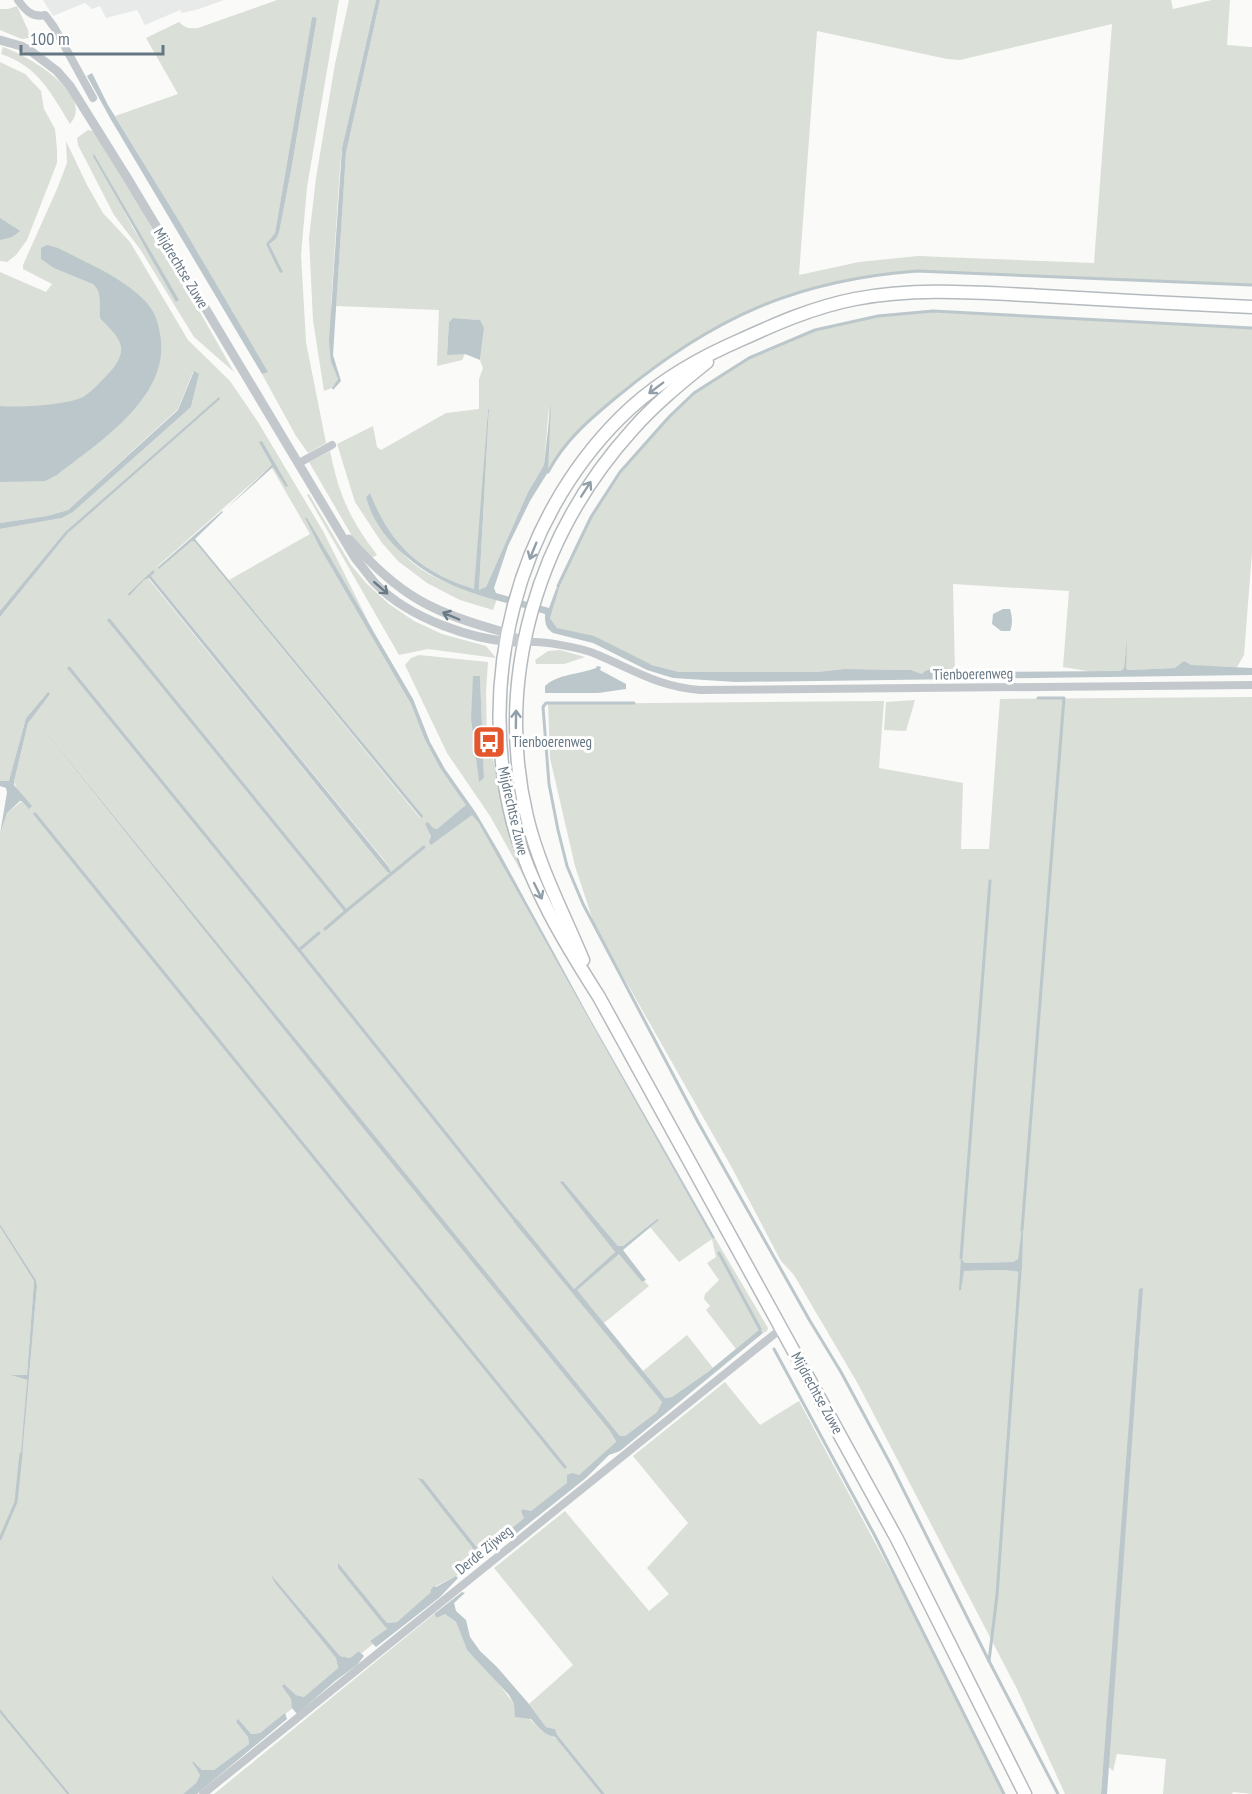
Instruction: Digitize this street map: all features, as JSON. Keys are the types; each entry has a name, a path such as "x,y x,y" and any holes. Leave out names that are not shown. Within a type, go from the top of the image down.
{"main road":[{"path":"506,638 517,595 547,520 597,444 619,419 660,385 696,361 752,333 801,313 857,299 913,292 1252,307"},
{"path":"524,642 532,606 557,540 577,503 603,465 648,413 729,345"},
{"name":"Mijdrechtse Zuwe","path":"506,638 499,701 500,744 512,819 525,861 538,891 573,956 599,997 897,1539 1025,1794"},
{"name":"Mijdrechtse Zuwe","path":"524,642 518,678 516,732 527,816 543,870 599,997"}],"street":[{"path":"20,3 32,15 45,15 50,21 93,98"},
{"name":"Mijdrechtse Zuwe","path":"0,39 32,52 57,71 70,86 355,558 376,585 405,608 461,632 524,642"},
{"path":"299,463 332,445"},
{"name":"Tienboerenweg","path":"524,642 538,641 595,653 649,679 687,689 1252,685"},
{"name":"Derde Zijweg","path":"203,1794 782,1328"}],"shaded area":[{"path":"43,0 224,0 182,13 180,10 145,25 137,10 106,18 100,6 92,9 85,3 53,16"},
{"path":"277,0 339,0 307,187 301,255 306,342 326,443 308,453 296,436 262,374 267,371 115,116 178,94 146,38 179,22 187,28 198,28","holes":["312,18 317,19 279,233 276,239 269,244 272,255 266,244 275,233"]},
{"path":"349,0 376,0 342,148 331,306 331,362 338,379 332,388 324,391 313,320 309,238 316,178 335,64"},
{"path":"376,0 380,0 346,153 333,355 341,381 333,390 338,379 331,362 329,341 342,148"},
{"path":"380,0 1171,0 1173,9 1212,0 1230,0 1227,45 1252,47 1252,285 917,271 832,283 757,308 687,345 653,369 588,422 562,450 548,472 549,406 544,465 528,492 486,587 479,591 488,410 475,590 439,574 410,555 388,528 370,493 366,497 399,550 415,565 436,578 460,588 497,599 493,610 460,600 427,583 398,561 382,543 355,502 337,444 373,426 377,447 381,450 446,413 479,409 479,379 483,368 480,360 484,328 479,320 453,318 449,322 447,354 465,354 462,360 437,366 439,310 336,306 346,153","holes":["1112,24 1094,263 918,256 859,262 799,275 817,31 960,60"]},
{"path":"17,6 28,30 29,38 22,39 0,30 0,9"},
{"path":"312,17 317,18 291,171 279,233 276,239 269,244 283,272 280,273 266,244 275,233"},
{"path":"3,47 41,67 66,89 74,101 76,113 70,124 42,82 25,66 1,54"},
{"path":"0,62 25,74 41,91 44,109 55,129 57,149 57,163 27,240 16,255 7,262 0,261"},
{"path":"92,73 108,105 268,372 262,374 110,118 87,76"},
{"path":"88,130 93,131 116,165 234,372 194,337 140,249 114,215 78,145 77,138","holes":["94,154 178,300 133,228"]},
{"path":"66,141 103,213 130,242 188,340 230,381 258,422 323,531 381,647 305,518 320,548 411,704 424,738 440,768 467,805 437,829 425,824 430,832 432,844 472,814 478,822 712,1238 715,1238 768,1328 763,1333 760,1329 736,1349 706,1310 710,1306 704,1299 705,1294 719,1280 707,1263 716,1257 712,1239 679,1262 650,1227 658,1221 657,1219 623,1246 618,1246 563,1181 561,1182 615,1252 574,1289 517,1220 514,1221 662,1402 657,1412 625,1436 620,1436 36,722 610,1431 616,1443 579,1475 531,1511 523,1509 524,1518 487,1548 479,1550 423,1479 419,1478 472,1547 474,1557 465,1565 466,1569 430,1589 431,1592 397,1622 387,1623 338,1564 338,1568 384,1623 387,1630 370,1641 373,1644 362,1653 359,1651 350,1658 340,1656 273,1578 336,1658 338,1668 304,1697 296,1695 285,1685 283,1686 291,1699 293,1708 260,1733 251,1734 238,1720 236,1722 248,1737 249,1744 214,1770 202,1770 193,1761 200,1775 196,1783 183,1794 70,1794 0,1709 0,1227 34,1281 27,1375 10,1375 27,1380 22,1456 37,1286 36,1280 0,1224 0,834 7,813 22,801 14,782 28,723 47,693 26,718 9,782 0,781 0,617 68,533 219,397 65,532 0,612 0,529 62,518 73,512 191,407 199,374 193,372 178,409 68,510 47,516 0,523 0,272 46,292 52,284 23,269 23,265 67,163","holes":["270,467 310,534 229,580 422,816 420,818 195,542 192,541 160,568 158,566","153,570 151,576 388,865 391,873 387,872 148,578 130,595"]},
{"path":"94,154 179,300 176,302 93,156"},
{"path":"0,218 20,231 12,237 0,240"},
{"path":"47,245 58,248 104,271 136,292 148,304 158,325 161,357 155,378 144,397 129,415 92,448 57,475 45,481 0,482 0,406 42,405 83,397 110,372 120,354 119,340 100,318 99,295 96,288 93,284 54,268 41,259 41,248"},
{"path":"933,311 1252,328 1252,552 1244,655 1237,667 1179,666 1128,670 1126,650 1124,668 1121,671 1093,672 1063,667 1069,591 953,584 955,672 942,666 922,674 911,670 844,669 817,672 679,672 652,665 557,628 550,618 555,600 566,567 589,521 608,490 637,451 684,401 722,374 750,358 808,334 870,318"},
{"path":"453,318 480,320 484,328 480,360 465,354 447,355 449,322"},
{"path":"194,371 199,374 191,407 73,512 62,518 0,529 0,523 47,516 68,510 178,410"},
{"path":"219,397 220,399 68,533 0,617 0,611 65,532"},
{"path":"551,403 548,472 530,501 508,546 494,588 496,593 549,608 561,581 550,618 557,628 594,636 652,665 679,672 817,672 844,669 911,670 922,674 942,666 955,672 1121,671 1124,668 1127,639 1126,668 1128,670 1175,668 1184,661 1191,665 1252,668 1252,675 736,682 673,678 647,670 593,643 553,633 547,627 545,614 464,590 428,572 410,560 388,539 376,522 368,504 366,497 370,493 378,512 398,542 423,565 474,589 489,409 479,590 486,587 528,492 544,465"},
{"path":"262,441 288,486 286,487 273,467 227,508 272,465 259,442"},
{"path":"330,451 337,481 347,506 377,555 371,558 352,536 309,462"},
{"path":"309,494 351,565 366,583 389,604 414,621 442,634 486,646 496,658 428,649 399,655 307,495"},
{"path":"222,511 195,539 423,816 421,818 195,542 192,541 159,569 158,567"},
{"path":"305,518 413,699 430,742 445,769 476,813 499,852 589,1017 715,1238 712,1238 478,822 472,815 431,845 429,842 431,836 425,824 428,822 437,829 466,805 440,768 424,738 411,704 320,548"},
{"path":"153,570 155,572 151,576 388,866 392,874 387,872 149,578 144,580 129,596 128,594"},
{"path":"1003,609 1010,609 1012,626 1010,631 1001,631 992,624 993,614"},
{"path":"560,650 585,657 564,664 536,664 535,660 548,651"},
{"path":"419,655 488,662 487,746 490,746 508,825 542,909 490,816 447,753 405,665 411,658","holes":["480,677 484,778 479,781 471,720"]},
{"path":"597,666 601,667 600,670 626,684 626,689 598,693 545,693 545,686 550,682"},
{"path":"473,676 480,676 484,778 479,782 471,720"},
{"path":"48,692 50,694 28,723 14,782 32,806 29,809 20,801 7,813 0,834 7,792 6,788 0,786 0,781 9,781 26,718"},
{"path":"1252,697 1252,1794 1233,1792 1232,1794 1163,1794 1166,1759 1117,1754 1113,1771 1108,1766 1143,1289 1101,1794 1065,1794 1017,1689 858,1384 794,1275 781,1261 732,1168 595,927 575,866 550,758 548,704 884,701 879,768 963,783 961,849 989,849 1000,699","holes":["1019,1253 1022,1270 1020,1272 964,1271 962,1259 965,1263 1013,1262 1018,1259"]},
{"path":"915,700 906,731 884,730 886,702"},
{"path":"36,721 620,1436 625,1436 657,1412 662,1402 513,1221 517,1219 574,1289 615,1252 560,1182 563,1181 618,1246 623,1246 657,1219 659,1220 623,1250 646,1280 642,1282 619,1254 577,1290 665,1398 672,1397 709,1371 760,1329 763,1333 620,1451 609,1455 586,1478 468,1572 465,1565 474,1557 472,1547 418,1478 423,1479 479,1550 488,1548 524,1518 521,1511 523,1509 531,1511 567,1483 567,1475 572,1473 579,1475 616,1442 610,1431"},
{"path":"0,1224 36,1280 37,1286 22,1457 27,1380 10,1375 27,1375 34,1281"},
{"path":"1022,1228 1022,1270 1020,1272 964,1271 961,1290 959,1290 961,1258 965,1263 1013,1262 1018,1259"},
{"path":"619,1253 642,1282 644,1281 649,1286 604,1323 576,1290"},
{"path":"1143,1288 1107,1794 1101,1794 1139,1289"},
{"path":"687,1335 713,1368 672,1397 665,1398 643,1371"},
{"path":"725,1382 760,1425 799,1401 943,1669 1003,1794 605,1794 556,1735 555,1729 546,1727 529,1704 573,1665 494,1568 565,1511 649,1611 669,1594 647,1568 688,1523 633,1456"},
{"path":"338,1563 387,1623 397,1622 431,1592 434,1586 456,1576 458,1578 440,1597 376,1647 370,1641 387,1629 338,1568"},
{"path":"271,1575 340,1656 350,1658 359,1651 364,1656 357,1665 297,1714 282,1686 284,1684 296,1695 304,1697 338,1668 336,1658"},
{"path":"462,1592 465,1593 454,1603 456,1611 466,1620 470,1637 529,1704 546,1727 555,1729 557,1735 605,1794 601,1794 555,1737 544,1733 531,1719 515,1717 514,1704 509,1695 467,1650 456,1622 445,1614 437,1618 434,1614"},
{"path":"434,1614 437,1618 445,1614 456,1622 467,1650 492,1675 514,1704 542,1731 557,1739 601,1794 214,1794"},
{"path":"0,1709 70,1794 67,1794 0,1713"},
{"path":"0,1713 67,1794 0,1794"},
{"path":"285,1713 287,1719 197,1794 183,1794 196,1783 200,1775 193,1761 202,1770 214,1770 249,1744 248,1737 236,1722 238,1719 251,1734 260,1733"}],"waterway":[{"path":"548,472 562,450 588,422 618,396 687,345 757,308 832,283 917,271 1252,285"},
{"path":"558,586 591,517 620,472 670,416 694,393 749,358 815,330 878,316 933,311 1252,328"},
{"path":"109,620 346,911 325,929"},
{"path":"69,668 299,950 319,933"},
{"path":"1022,1230 1064,698 1038,698"},
{"path":"634,703 546,703 543,707 549,784 567,866 583,904 698,1122 841,1372 890,1463 989,1661 997,1595 1020,1271"},
{"path":"35,814 565,1467"},
{"path":"346,911 424,847"},
{"path":"961,1258 990,881"},
{"path":"299,950 515,1220"},
{"path":"719,1253 760,1329"},
{"path":"774,1349 875,1536 1004,1794"},
{"path":"0,1539 16,1502 21,1454"},
{"path":"989,1661 1058,1794"}],"place":[{"name":"Tienboerenweg","path":"489,742"}]}
